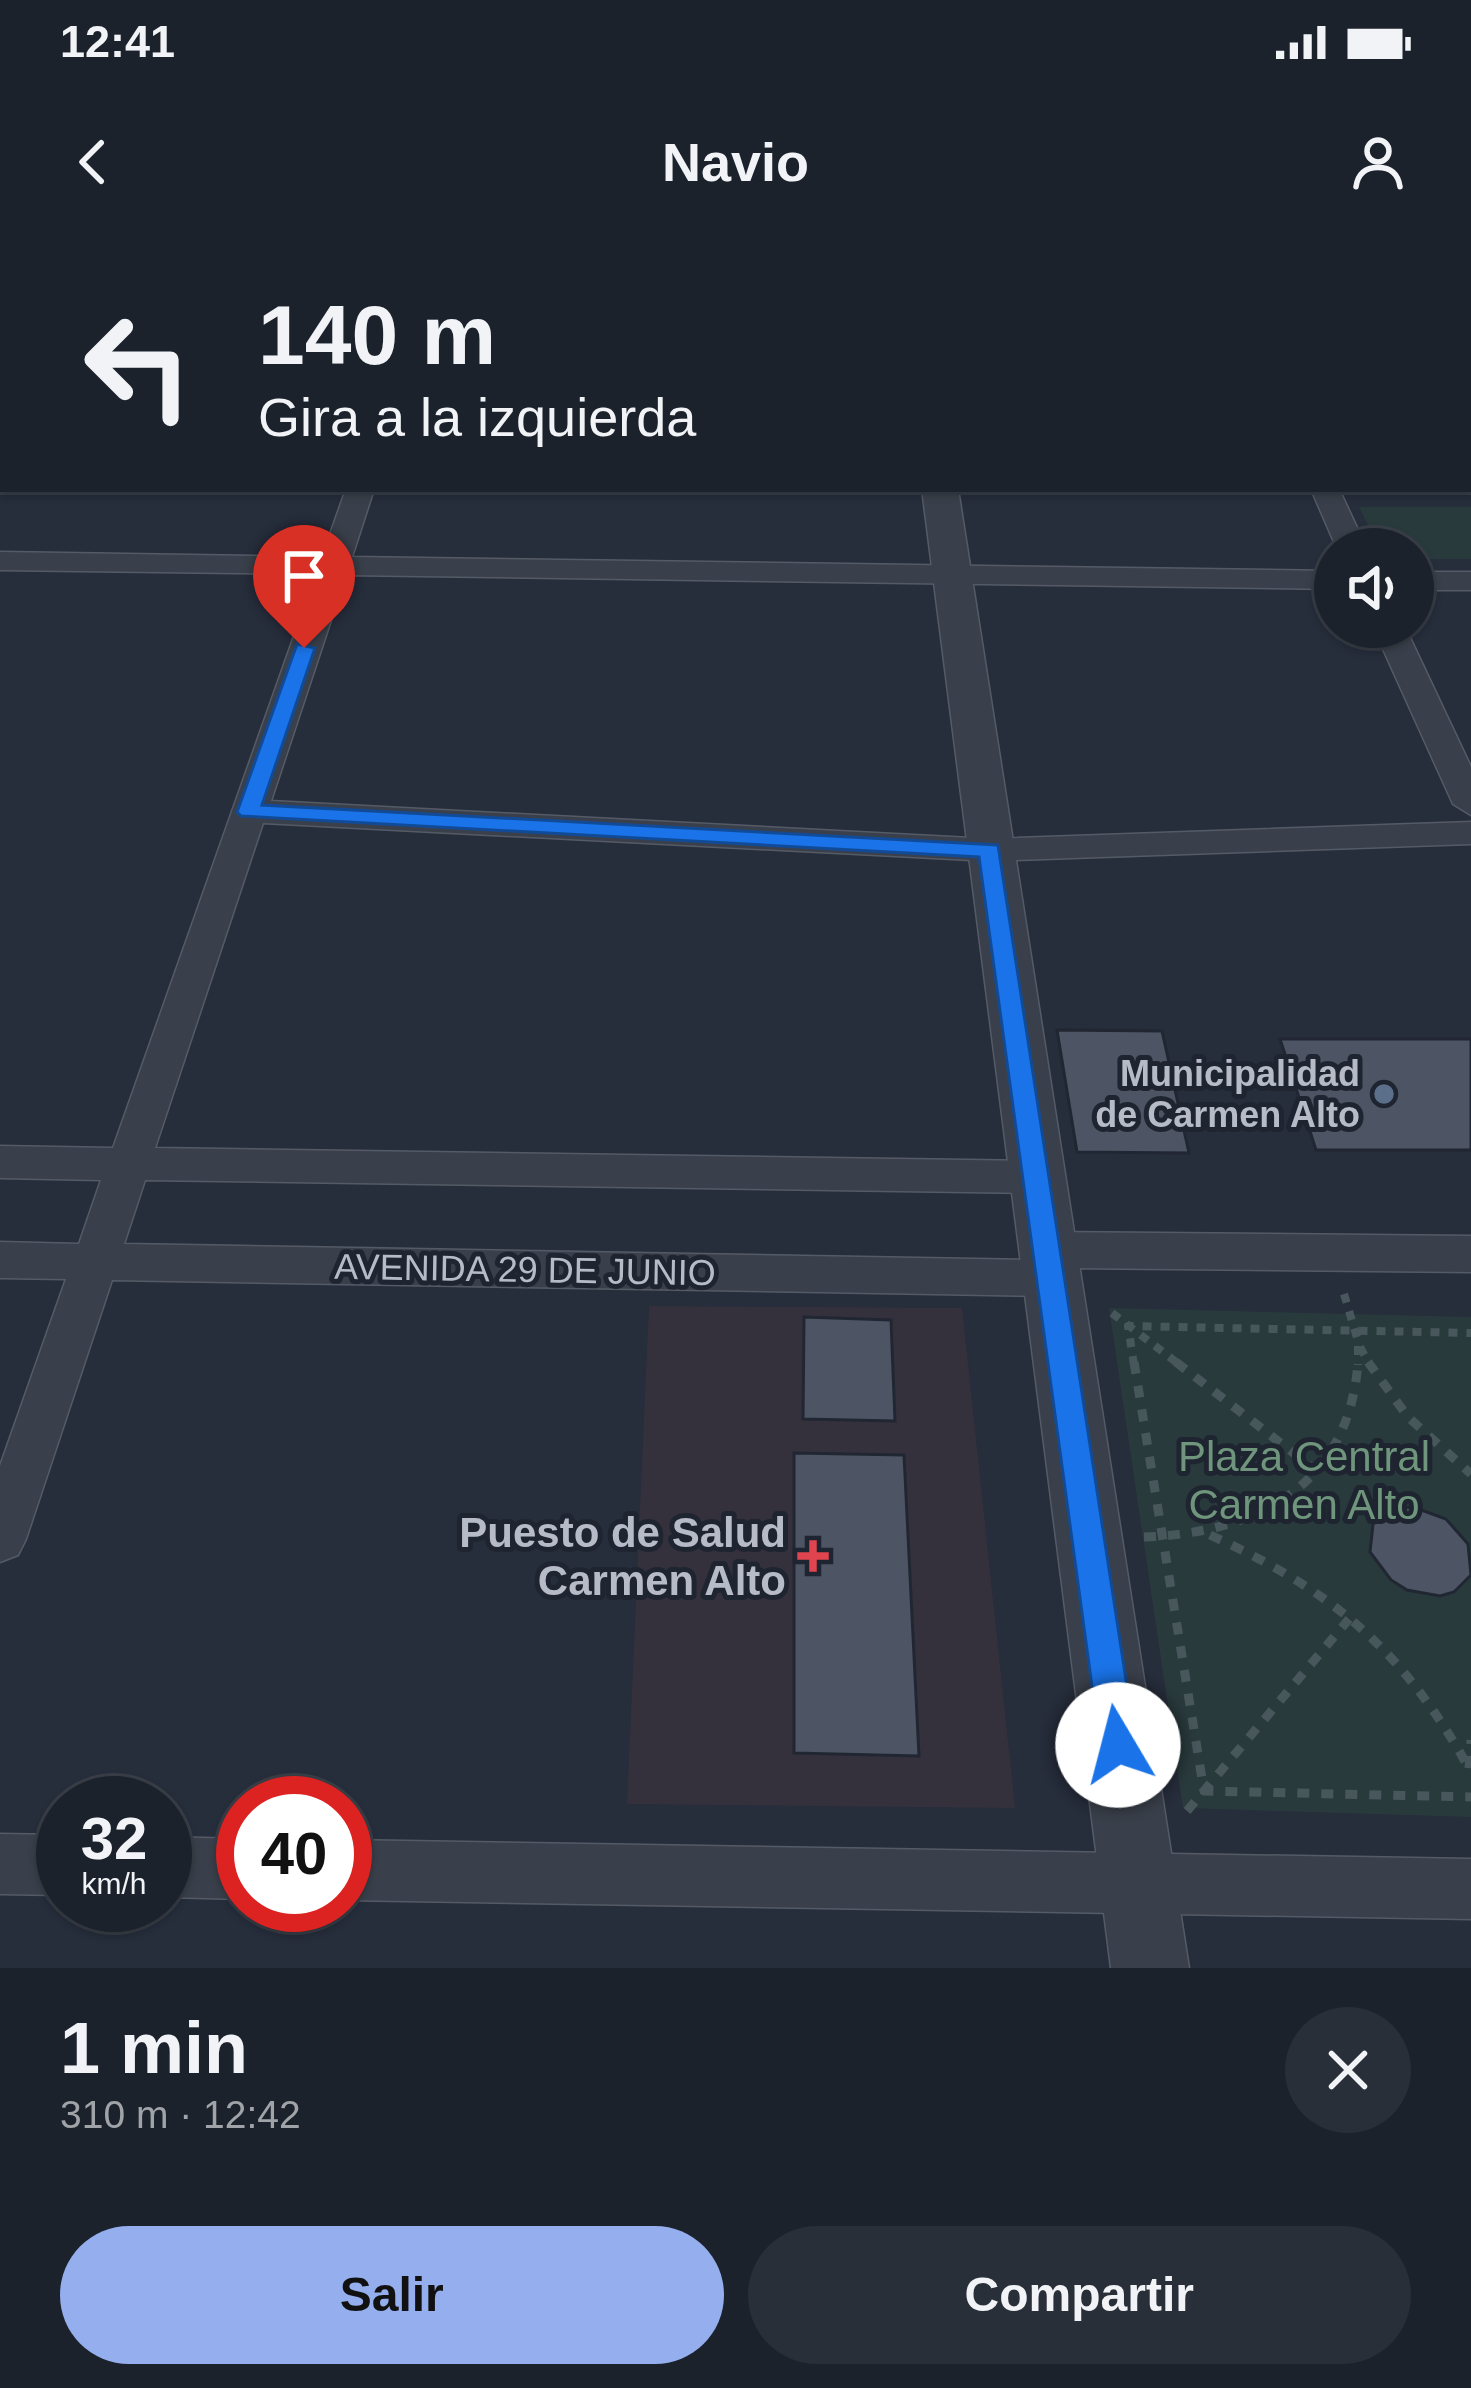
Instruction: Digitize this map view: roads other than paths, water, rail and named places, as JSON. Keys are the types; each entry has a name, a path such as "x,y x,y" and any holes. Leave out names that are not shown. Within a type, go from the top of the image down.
{"street":[{"path":"0,1539 359,492"},
{"path":"940,492 1150,1968"},
{"path":"1326,492 1343,528"},
{"path":"0,561 1314,580"},
{"path":"1434,581 1471,581"},
{"path":"1399,648 1471,804"},
{"path":"249,812 990,850 1471,832"},
{"path":"0,1162 1037,1177"},
{"name":"AVENIDA 29 DE JUNIO","path":"0,1260 1049,1264 1332,1252 1471,1254"},
{"path":"0,1864 36,1865"},
{"path":"372,1870 1137,1878 1471,1889"}],"place":[{"name":"Municipalidad de Carmen Alto","path":"1384,1094"},
{"name":"Puesto de Salud Carmen Alto","path":"813,1556"}],"park label":[{"name":"Plaza Central Carmen Alto","path":"1304,1480"}]}
